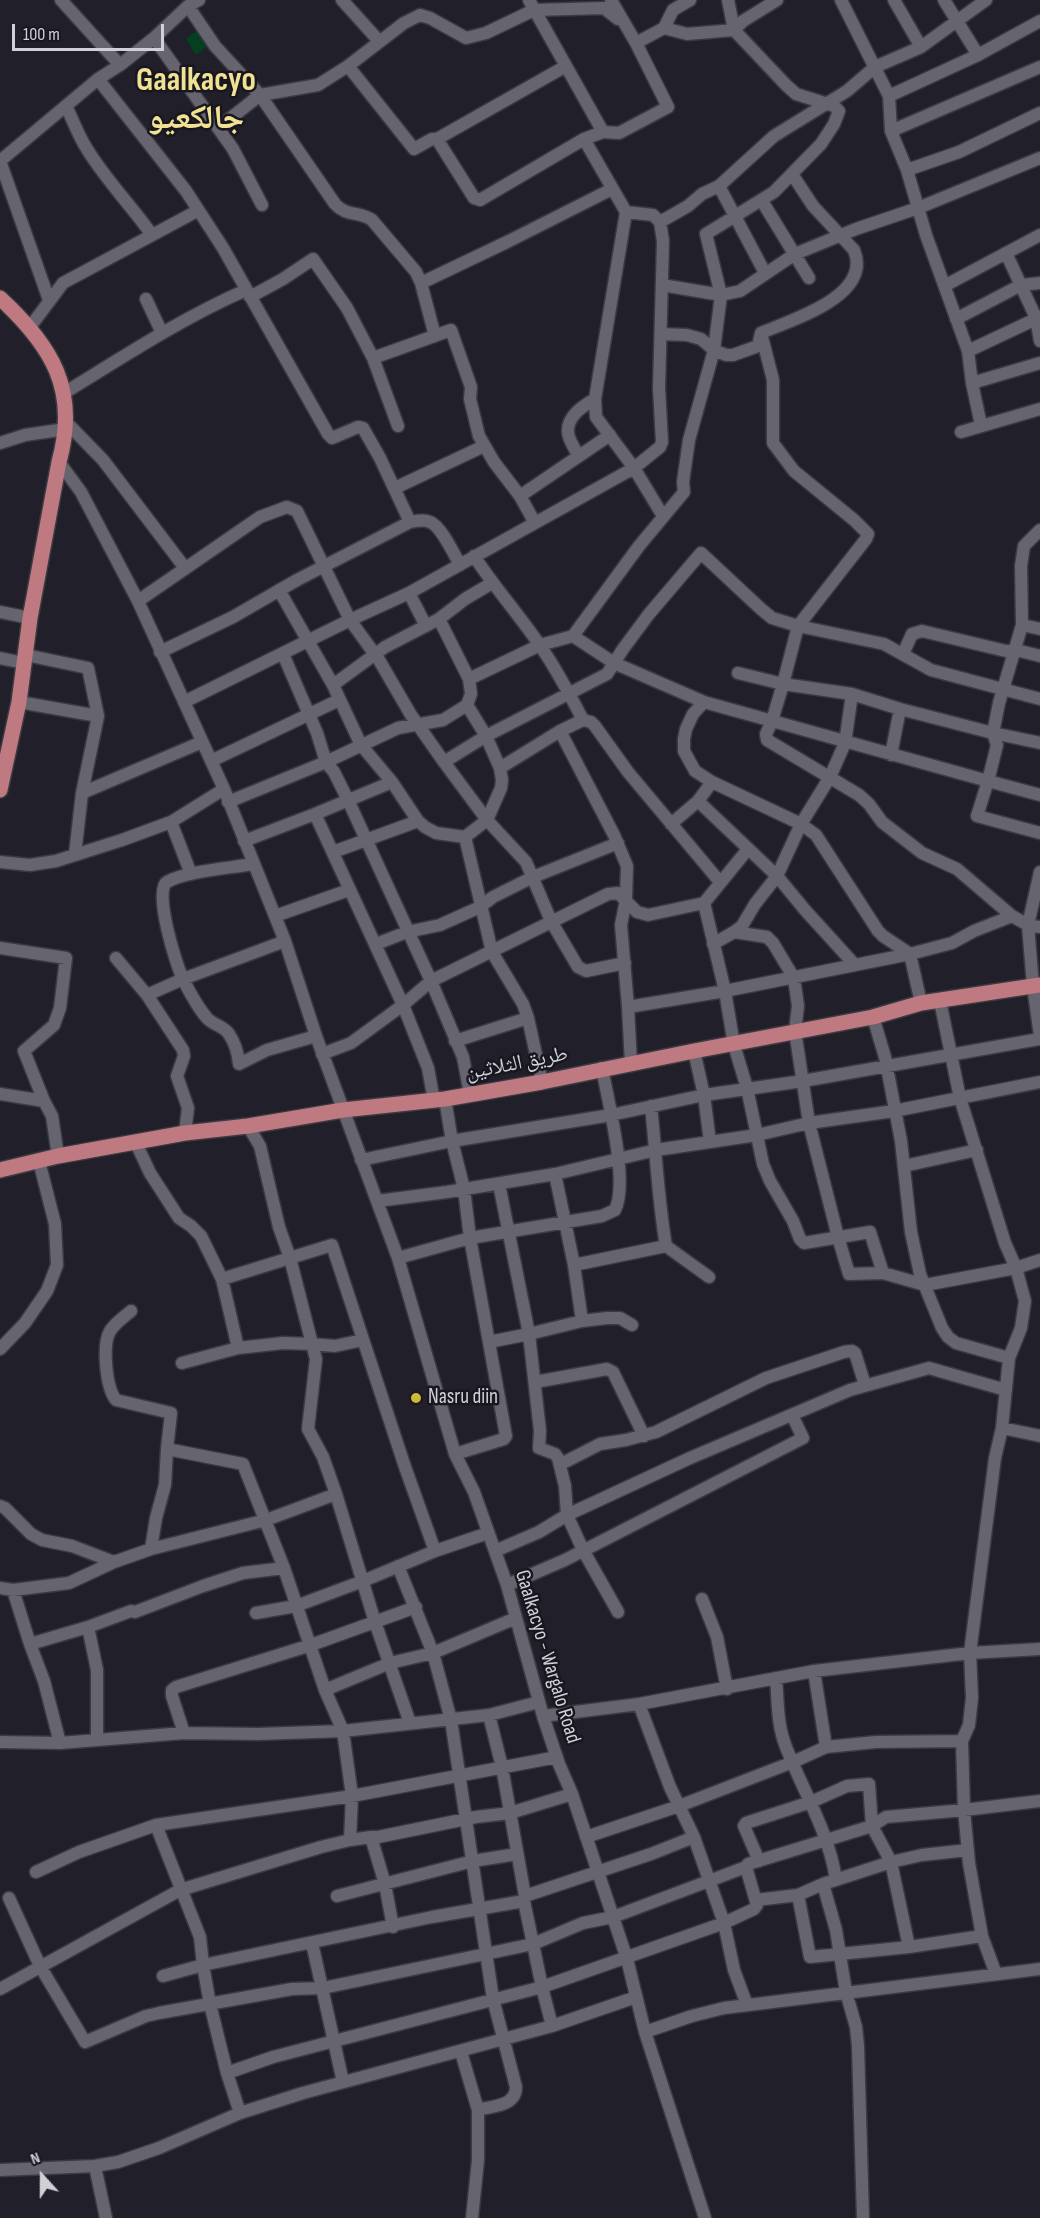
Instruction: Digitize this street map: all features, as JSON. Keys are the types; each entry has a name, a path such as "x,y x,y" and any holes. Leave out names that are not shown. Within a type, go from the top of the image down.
{"main road":[{"path":"0,298 30,327 57,369 64,393 66,425 30,618 19,702 0,787"},
{"name":"طريق الثلاثين","path":"0,1170 135,1141 344,1110 440,1100 542,1082 602,1068 734,1045 873,1017 921,1003 1036,985"}],"street":[{"path":"61,0 120,65"},
{"path":"342,0 379,41"},
{"path":"437,140 476,200 485,197 584,139 603,132 619,133 668,107 636,44 610,0"},
{"path":"664,28 670,5 690,0"},
{"path":"469,679 540,645 573,636 663,516 684,492 683,482 689,440 714,350 721,295 706,234 774,192 812,154 834,124 839,111 825,102 796,94 786,86 734,30 728,0"},
{"path":"636,44 664,28 687,34 734,30 743,21 777,0"},
{"path":"841,0 889,96 891,131 907,170 926,235 968,351 981,425"},
{"path":"894,0 921,47"},
{"path":"944,0 978,55"},
{"path":"660,222 688,206 702,194 719,186 774,136 825,102 847,91 875,67 921,47 986,0"},
{"path":"50,300 0,161 98,79 154,38 193,3 215,46 260,95 335,204 342,212 367,216 372,220 416,272 435,336"},
{"path":"532,5 603,132"},
{"path":"218,128 260,95 318,85 348,66 404,23 420,15 466,38 486,33 532,5 604,8 622,22"},
{"path":"889,96 978,55 1040,21"},
{"path":"154,38 233,149 262,205"},
{"path":"348,66 414,149 432,139 437,140 566,66"},
{"path":"891,131 1040,67"},
{"path":"98,79 186,191 223,248 328,434 332,438 358,427 363,428 410,522"},
{"path":"66,106 85,145 108,179 152,234"},
{"path":"907,170 959,152 1040,113"},
{"path":"584,139 626,212 595,399 596,417 634,468 663,516"},
{"path":"662,285 721,295 740,291 795,254 918,208 1040,158"},
{"path":"761,333 832,302 843,292 852,278 856,256 850,244 813,206 792,174"},
{"path":"719,186 765,273"},
{"path":"421,283 612,189"},
{"path":"762,201 810,278"},
{"path":"30,327 63,283 197,211"},
{"path":"184,702 409,593 634,468 660,447 662,442 659,388 663,241 660,222 653,215 626,212"},
{"path":"946,285 1040,235"},
{"path":"1006,253 1038,318 1040,341"},
{"path":"64,393 162,333 223,300 283,279 313,259 347,308 373,358 398,426"},
{"path":"956,319 1021,285 1040,282"},
{"path":"146,299 162,333"},
{"path":"968,351 1038,318"},
{"path":"373,358 451,330 471,387 470,399 479,436 536,523"},
{"path":"661,334 687,334 701,339 714,350 726,355 758,346 761,333"},
{"path":"761,333 773,380 773,443 794,471 868,534 798,626 783,684 766,734 771,744 830,777 869,804 882,822 922,853 957,869 1012,916 1034,926"},
{"path":"972,383 1040,363"},
{"path":"578,455 567,433 569,426 579,409 595,399"},
{"path":"962,432 1040,409"},
{"path":"0,443 66,425 103,460 185,568"},
{"path":"520,496 610,435"},
{"path":"394,488 484,446"},
{"name":"Gaalkacyo - Wargalo Road","path":"59,462 81,492 138,601 224,789 285,941 322,1053 398,1258 455,1454 474,1492 507,1585 543,1716 572,1794 627,1959 645,2032 705,2218"},
{"path":"138,601 260,516 287,507 297,511 350,620 444,762 487,820 522,856 550,921 580,969 586,971 625,963"},
{"path":"160,652 233,617 279,590 410,522 430,522 435,526 460,565"},
{"path":"1040,530 1024,546 1021,566 1022,625 993,733 997,745 977,816 1040,833"},
{"path":"444,762 486,736 607,674 649,614 701,553 772,618 798,626 884,644 931,670 1040,699"},
{"path":"474,556 492,584 540,645 583,720 595,726 628,772 720,882"},
{"path":"333,685 374,654 439,620 465,599 492,584"},
{"path":"279,590 333,685 361,745 392,782 418,821 436,832 465,837 487,820 501,788 500,768 486,736 467,705"},
{"path":"409,593 426,626"},
{"path":"0,612 30,618"},
{"path":"228,802 326,762 398,728 443,720 467,705 471,694 469,679 439,620"},
{"path":"1022,625 1040,629"},
{"path":"903,654 912,634 922,631 1006,651 1016,650 1040,656"},
{"path":"573,636 614,663 704,702 845,743 1040,795"},
{"path":"283,654 326,762 334,772 348,801 431,981 463,1057 470,1094"},
{"path":"0,658 25,659 88,668 98,716 82,794 75,854"},
{"path":"738,673 783,684 852,694 900,709 1040,743"},
{"path":"713,944 742,926 755,904 777,876 801,824 830,777 845,743 852,694"},
{"path":"211,761 339,700"},
{"path":"19,702 98,716"},
{"path":"704,702 693,714 686,729 684,752 695,771 712,782 801,824 820,838 878,931 910,954 921,1003"},
{"path":"891,755 900,709"},
{"path":"500,768 560,731 583,720"},
{"path":"560,731 618,843 627,866 626,900 621,925 631,1064"},
{"path":"82,794 202,742"},
{"path":"244,841 392,782"},
{"path":"671,824 698,801 712,782"},
{"path":"0,862 30,865 56,861 122,840 171,822 224,789"},
{"path":"698,801 777,876 855,965"},
{"path":"315,814 403,1005 440,1100 464,1189 470,1238 506,1436 504,1439 455,1454"},
{"path":"333,852 418,821"},
{"path":"171,822 191,874"},
{"path":"465,837 492,952 523,1004 542,1082"},
{"path":"376,944 407,932 440,925 480,908 493,897 533,877 618,843"},
{"path":"322,1053 351,1043 403,1005 431,981 608,894 618,893 637,912 648,915 704,903 748,849"},
{"path":"253,864 191,874 167,882 163,886 167,925 183,979 208,1020 227,1030 237,1049 239,1064 267,1050 316,1036"},
{"path":"361,1160 452,1141 611,1115 704,1095 803,1081 1040,1038 1034,926 1040,872"},
{"path":"275,916 349,890"},
{"path":"704,903 725,991 734,1045 747,1088 763,1164 804,1243 870,1232 883,1273"},
{"path":"628,1007 725,991 910,954 952,943 974,931 1012,916"},
{"path":"734,932 766,937 773,943 794,978 798,1006 795,1031 810,1123 849,1274 883,1273 925,1285 1016,1268 1040,1260"},
{"path":"147,995 285,941"},
{"path":"0,948 66,958 60,1008 54,1025 24,1051 52,1116 58,1156"},
{"path":"116,958 147,995 183,1050 184,1056 177,1076 188,1108 185,1133"},
{"path":"940,1001 960,1098 1025,1301 1021,1328 1009,1358 1002,1428 995,1458 970,1653 972,1698 969,1725 962,1741 968,1851 981,1936 996,1974"},
{"path":"873,1017 886,1066 904,1166 911,1232 918,1268 942,1329 956,1343 1009,1358"},
{"path":"455,1041 528,1018"},
{"path":"694,1051 704,1095 710,1142"},
{"path":"398,1258 470,1238 602,1216 615,1210 620,1195 618,1160 602,1068"},
{"path":"377,1201 555,1174 656,1150 894,1111 1040,1082"},
{"path":"0,1094 44,1101"},
{"path":"651,1106 659,1205 666,1246 709,1277"},
{"path":"248,1126 261,1146 265,1173 316,1359 308,1429 323,1457 336,1494 375,1622 410,1723"},
{"path":"135,1141 150,1173 179,1218 201,1236 222,1279 238,1348"},
{"path":"904,1166 976,1150"},
{"path":"0,1349 25,1323 47,1291 57,1265 56,1224 39,1161"},
{"path":"555,1174 574,1265 582,1321"},
{"path":"499,1184 529,1335 540,1448 555,1454 561,1464 567,1515 583,1550 618,1612"},
{"path":"222,1279 332,1245 435,1551"},
{"path":"574,1265 666,1246"},
{"path":"131,1311 114,1327 107,1338 108,1386 116,1400 171,1413 165,1485 156,1518 152,1549"},
{"path":"489,1342 529,1335 582,1321 607,1318 620,1318 632,1325"},
{"path":"182,1363 238,1348 283,1343 335,1346 363,1340"},
{"path":"561,1464 600,1444 645,1436 766,1378 844,1352 855,1353 865,1385"},
{"path":"495,1551 721,1444 865,1385 929,1368 1006,1390"},
{"path":"535,1382 607,1369 613,1372 645,1436"},
{"path":"507,1585 565,1560 803,1438 792,1415"},
{"path":"1002,1428 1040,1436"},
{"path":"167,1449 243,1464 284,1568 325,1690 343,1731 352,1796 350,1840"},
{"path":"0,1588 13,1590 69,1583 114,1562 152,1549 266,1520 336,1494"},
{"path":"0,1506 5,1508 31,1534 42,1540 72,1546 114,1562"},
{"path":"256,1613 296,1606 435,1551 488,1533"},
{"path":"398,1566 433,1653 452,1720 493,1999 516,2087 516,2095 512,2100 478,2110"},
{"path":"30,1644 88,1627 130,1611 135,1612 243,1573 284,1568"},
{"path":"13,1590 44,1681 60,1743"},
{"path":"702,1599 717,1637 727,1689"},
{"path":"184,1733 172,1696 172,1690 176,1687 311,1645 416,1607"},
{"path":"325,1690 390,1664 433,1653 516,1618"},
{"path":"88,1627 97,1670 97,1740"},
{"path":"543,1716 639,1704 814,1671 970,1653 1040,1649"},
{"path":"814,1671 826,1747"},
{"path":"776,1678 781,1733 826,1840 833,1859 836,1880"},
{"path":"0,1742 60,1743 184,1733 258,1734 343,1731 489,1715 539,1702"},
{"path":"639,1704 679,1806 694,1837 724,1923 734,1970 747,2006"},
{"path":"489,1715 502,1767 533,1944 552,2026"},
{"path":"586,1837 679,1806 826,1747 876,1742 962,1741"},
{"path":"36,1872 79,1852 156,1825 352,1796 401,1785 459,1777 557,1756"},
{"path":"759,1861 745,1824 811,1802 847,1786 869,1784 872,1826 891,1862 909,1947"},
{"path":"0,1989 180,1890 350,1840 510,1813 572,1794"},
{"path":"9,1898 40,1966 85,2042 146,2016 292,1989 323,1988 533,1944 583,1923 613,1917 709,1882 746,1867 748,1864 872,1826 886,1817 1040,1801"},
{"path":"156,1825 200,1937 210,2004 227,2073 240,2113"},
{"path":"371,1837 385,1884 393,1927"},
{"path":"163,1976 203,1965 525,1898 694,1837"},
{"path":"756,1900 798,1894 891,1862 922,1855 968,1851"},
{"path":"337,1896 473,1861 517,1854"},
{"path":"227,2073 273,2057 335,2040 542,1987 724,1923 756,1907 746,1867"},
{"path":"823,1884 836,1930 846,1992 856,2027 863,2218"},
{"path":"798,1894 810,1957 909,1947 981,1936"},
{"path":"312,1943 343,2082"},
{"path":"645,2032 724,2008 1040,1969"},
{"path":"0,2170 95,2166 118,2162 159,2148 240,2113 303,2093 552,2026 636,1997"},
{"path":"461,2052 478,2110 478,2160 472,2218"},
{"path":"95,2166 106,2218"}],"green space":[{"path":"199,29 209,45 196,55 186,39"}],"place":[{"name":"Nasru diin","path":"416,1398"}],"district":[{"name":"Gaalkacyo جالكعيو","path":"196,101"}]}
